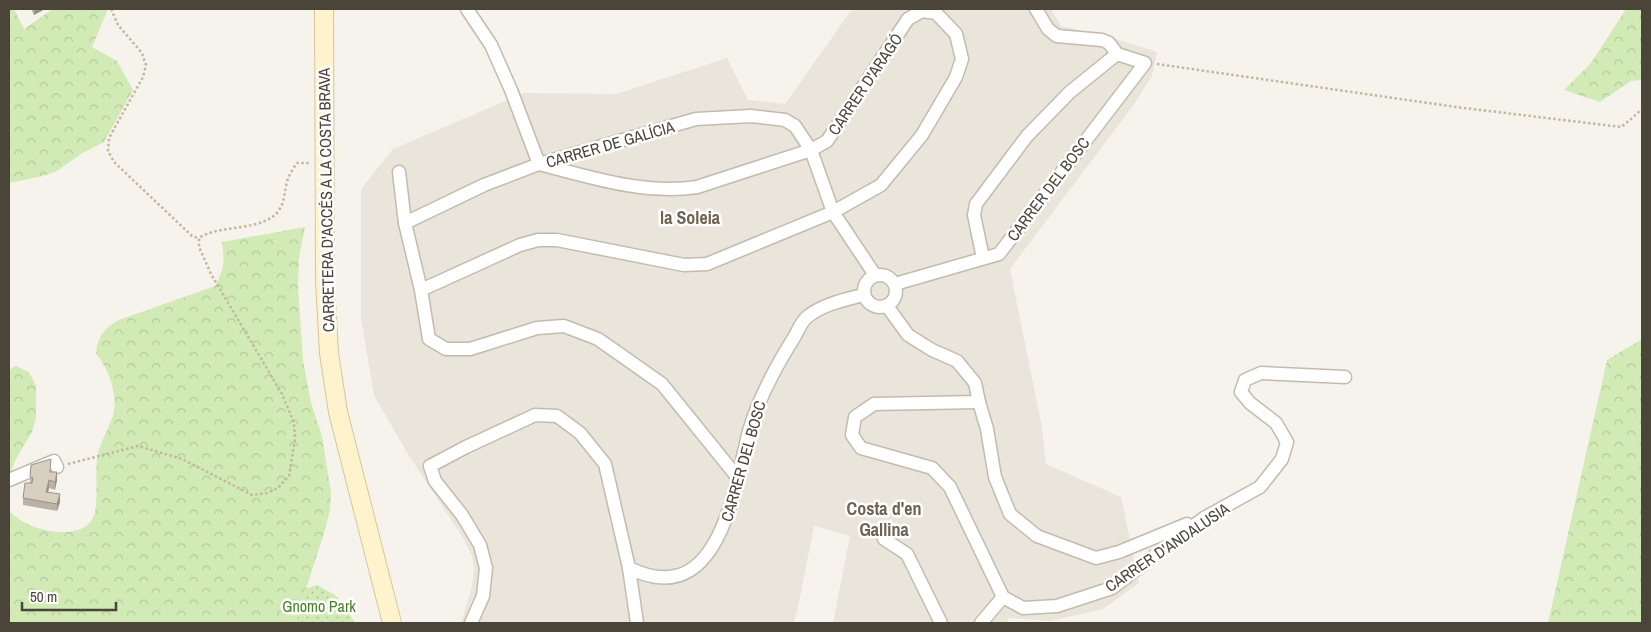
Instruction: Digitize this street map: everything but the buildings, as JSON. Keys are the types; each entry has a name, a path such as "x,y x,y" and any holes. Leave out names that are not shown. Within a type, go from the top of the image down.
{"main road":[{"name":"CARRETERA D'ACCÉS A LA COSTA BRAVA","path":"324,9 324,281 329,353 338,412 392,623"}],"street":[{"path":"467,9 491,45 511,90 539,164"},
{"path":"1036,9 1048,29 1057,36 1102,40 1108,43 1117,54 1145,62"},
{"name":"CARRER D'ARAGÓ","path":"421,290 520,245 538,240 557,240 684,265 707,264 833,212 881,185 922,135 956,77 962,59 956,34 936,14 922,11 908,19 827,141 811,150 697,187 677,190 610,183 539,164"},
{"path":"983,258 974,215 976,204 1027,136 1070,92 1117,54"},
{"name":"CARRER DEL BOSC","path":"895,284 999,254 1145,62"},
{"name":"CARRER DE GALÍCIA","path":"405,223 484,185 539,164 696,120 751,116 785,120 796,126 811,150 833,212 876,275"},
{"path":"400,172 405,223 421,290 430,339 446,348 470,349 537,328 564,326 598,339 662,384 738,478"},
{"path":"876,275 887,276 895,284 896,297 887,306 872,306 863,295 865,282 876,275"},
{"name":"CARRER DEL BOSC","path":"629,568 644,575 674,578 693,569 712,548 725,525 750,430 762,394 806,318 826,306 863,295"},
{"path":"887,306 908,335 932,350 957,361 975,383 987,429 995,477 1010,514 1037,536 1096,558 1120,552 1204,518"},
{"name":"CARRER D'ANDALUSIA","path":"1002,597 1023,608 1057,606 1112,588 1204,518 1260,487 1282,459 1287,442 1276,423 1250,403 1241,392 1245,380 1261,373 1345,377"},
{"path":"979,402 874,404 855,417 852,435 861,448 932,468 950,487 1002,597 981,623"},
{"path":"471,623 482,596 486,568 480,544 462,515 435,481 430,466 535,415 557,416 580,433 605,464 629,568 637,623"},
{"path":"9,480 54,461 57,467"},
{"path":"884,539 907,554 941,623"}],"path":[{"path":"111,9 118,26 142,53 146,65 143,77 109,138 108,151 114,162 192,236 199,238"},
{"path":"1145,62 1456,107 1621,126 1642,109"},
{"path":"199,238 206,233 252,225 272,217 279,211 284,199 288,177 297,163 323,163"},
{"path":"57,467 138,446 182,459 252,495 267,493 278,488 289,476 293,459 294,423 282,394 211,274 199,247 199,238"}],"shaded area":[{"path":"860,9 1051,9 1061,26 1103,35 1157,52 1152,76 1135,103 1010,269 1042,428 1046,464 1121,497 1139,583 1103,609 1050,621 1010,618 1005,623 833,623 850,536 814,526 797,612 793,623 461,623 472,586 474,570 472,556 462,536 409,456 374,395 361,318 361,189 393,149 524,93 616,94 727,58 748,100 785,104 850,12"}],"green space":[{"path":"9,9 14,9 24,29 53,9 108,9 92,47 117,61 133,90 104,142 81,154 57,171 9,183"},
{"path":"1626,9 1642,9 1642,80 1631,81 1600,102 1564,90 1591,63"},
{"path":"305,227 299,257 298,287 303,360 311,403 322,436 331,493 330,510 325,530 295,623 9,623 9,510 16,517 38,528 64,532 76,531 86,526 95,513 98,455 114,413 115,404 109,376 96,353 103,333 109,326 119,320 215,286 223,265 222,242"},
{"path":"1642,339 1642,623 1548,623 1607,360"},
{"path":"16,366 29,372 36,386 36,418 32,432 16,459 9,477 9,370"},
{"name":"Gnomo Park","path":"317,585 335,595 355,623 295,623 305,589"}],"district":[{"name":"la Soleia","path":"690,218"},
{"name":"Costa d'en Gallina","path":"884,519"}]}
